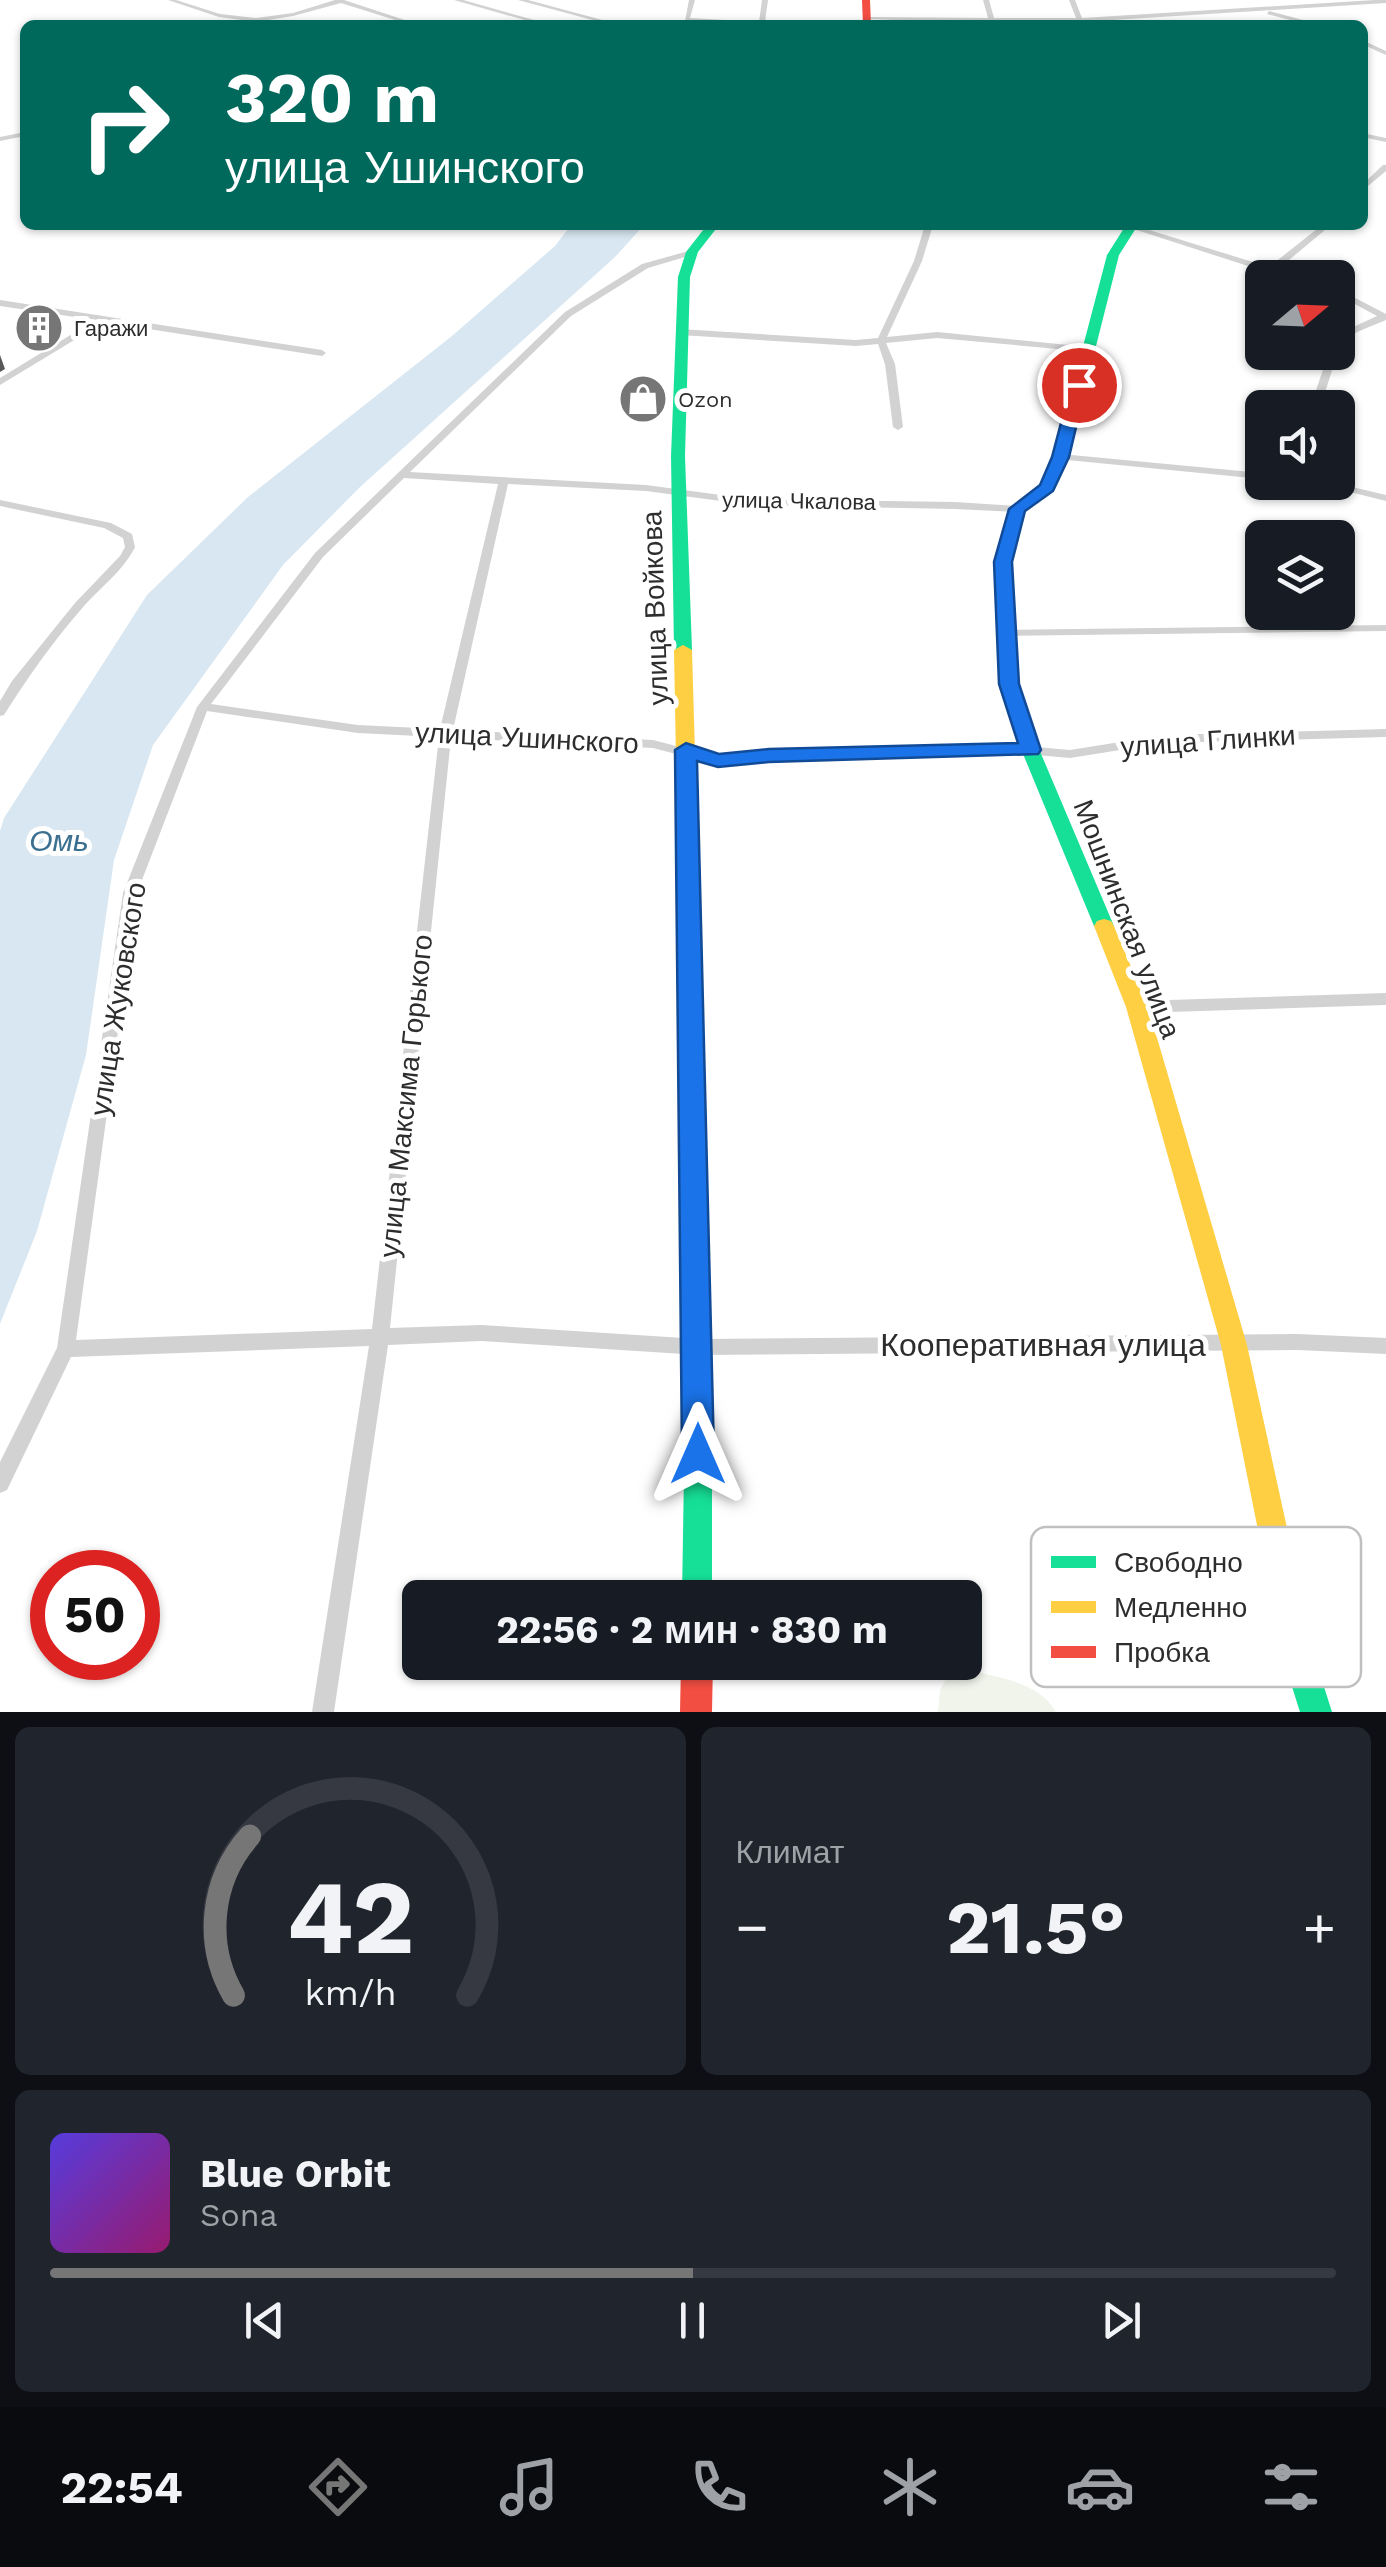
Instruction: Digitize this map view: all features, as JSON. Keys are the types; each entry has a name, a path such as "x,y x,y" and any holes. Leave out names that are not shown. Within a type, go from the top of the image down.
{"street":[{"path":"171,0 222,20 280,19 340,1 401,20"},
{"path":"457,0 529,20"},
{"path":"476,6 495,0"},
{"path":"522,0 599,20"},
{"path":"1072,0 1080,20 1386,2"},
{"path":"1167,0 1174,12"},
{"path":"1262,0 1268,8"},
{"path":"1249,8 1296,20"},
{"path":"867,15 956,20"},
{"name":"улица Войкова","path":"697,1580 699,1347 679,493 680,332 684,277 692,252 709,230"},
{"path":"898,427 890,364 881,342 918,261 927,230"},
{"path":"1017,509 1047,488 1060,457 1113,255 1127,230"},
{"path":"1142,230 1245,262"},
{"path":"1284,260 1320,230"},
{"name":"улица Жуковского","path":"0,1484 66,1349 130,893 203,707 319,556 568,314 644,266 692,252"},
{"path":"1355,300 1384,316"},
{"path":"1372,308 1386,301"},
{"path":"0,302 322,353"},
{"path":"1355,330 1384,316"},
{"path":"0,382 104,319"},
{"path":"680,332 881,342 936,335 1088,350"},
{"path":"1060,457 1245,474"},
{"name":"улица Чкалова","path":"403,475 679,493 767,503 956,504 1017,509"},
{"name":"улица Максима Горького","path":"323,1712 380,1335 445,736 503,484"},
{"path":"1355,491 1386,498"},
{"path":"0,504 107,525 128,536 130,546 126,557 79,605 16,684 0,712"},
{"name":"Мошнинская улица","path":"1017,509 1003,562 1009,684 1030,750 1137,1007 1234,1345 1272,1527"},
{"path":"1004,633 1386,628"},
{"name":"улица Ушинского","path":"203,707 358,729 654,744 718,760 769,755 1030,750"},
{"name":"улица Глинки","path":"1030,750 1070,754 1164,738 1386,733"},
{"path":"1137,1007 1386,999"},
{"name":"Кооперативная улица","path":"66,1349 380,1335 496,1334 699,1347 1044,1342 1386,1346"},
{"path":"696,1680 696,1712"},
{"name":"Мошнинская улица","path":"1307,1687 1316,1712"}],"shaded area":[{"path":"982,1673 1029,1687 1056,1712 938,1712 940,1690 946,1680 982,1680"}],"water":[{"name":"Омь","path":"567,230 639,230 615,257 359,488 283,565 153,745 114,860 86,1055 37,1231 0,1324 0,831 4,818 147,595 248,497 452,336 555,246"}],"traffic: fast":[{"path":"683,650 678,456 684,277 692,252 709,230"},
{"path":"1104,926 1030,749 1009,684 1003,562 1017,509 1047,488 1061,457 1113,255 1129,230"},
{"path":"692,1032 699,1347 697,1580"},
{"path":"1308,1687 1316,1712"}],"traffic: slow":[{"path":"683,650 692,1032"},
{"path":"1104,926 1137,1007 1234,1345 1272,1527"}],"traffic: jam":[{"path":"866,0 867,20"},
{"path":"696,1712 697,1680"}],"place":[{"name":"Гаражи","path":"39,328"},
{"name":"Ozon","path":"643,399"}],"route":[{"path":"698,1454 698,1272 686,750 718,760 769,755 1030,750 1009,684 1003,562 1017,509 1047,488 1060,457 1079,385"}]}
